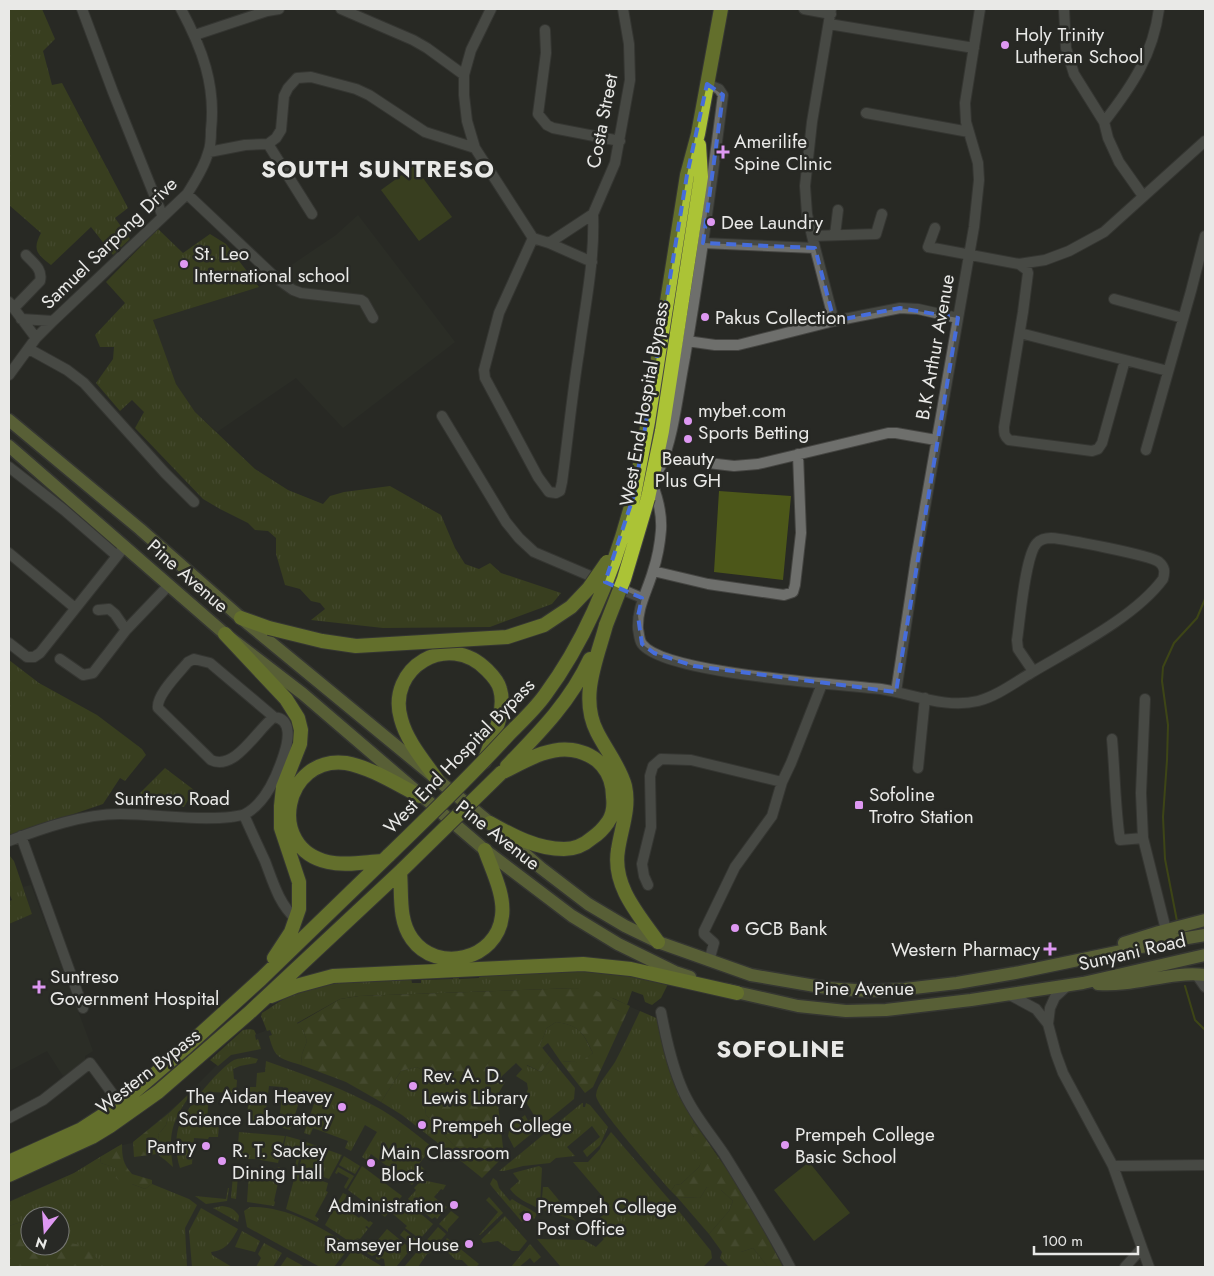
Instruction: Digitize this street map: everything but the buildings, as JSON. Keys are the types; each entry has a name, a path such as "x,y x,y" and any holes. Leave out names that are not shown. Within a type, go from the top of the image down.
{"highway":[{"name":"West End Hospital Bypass","path":"401,870 501,773 551,721 584,672 606,625 624,579 641,497 648,422 687,175 698,134 721,9"},
{"name":"West End Hospital Bypass","path":"385,858 483,763 545,696 569,658 595,608 619,546 641,497 652,480 662,430 701,177 698,134"},
{"path":"241,618 269,628 322,641 356,646 433,643 507,637 544,625 571,607 589,588 619,546"},
{"path":"606,625 591,676 589,707 596,730 625,787 627,808 618,852 619,877 626,897 658,942"},
{"path":"225,634 286,699 298,718 301,730 300,744 283,787 281,806 281,828 299,882 299,909 291,932 261,979"},
{"path":"438,781 409,739 401,719 398,702 408,676 423,660 454,653 472,658 494,677 500,688 501,712 483,763"},
{"path":"490,823 532,844 565,850 578,848 598,834 609,821 614,807 613,786 610,776 594,758 584,753 572,750 549,752 536,756 501,773"},
{"path":"385,858 328,862 312,855 298,843 290,828 289,811 292,795 301,781 311,771 328,764 346,763 376,774 420,796"},
{"path":"401,870 403,919 412,939 420,948 435,956 453,959 468,958 479,953 491,941 498,931 502,918 503,908 500,896 485,850"},
{"name":"Western Bypass","path":"9,1175 92,1137 261,979 385,858"},
{"name":"Western Bypass","path":"9,1162 158,1092 263,999 401,870"},
{"path":"263,999 296,986 334,976 583,964 631,969 737,994"}],"main road":[{"path":"9,420 140,529 241,618 490,823 541,868 588,904 625,926 658,942 751,975 827,988 868,991 957,983 1205,935"},
{"name":"Pine Avenue","path":"9,446 121,551 169,585 225,634 302,694 485,850 572,916 618,944 675,972 737,994 798,1006 846,1011 886,1010 1010,995 1068,985"},
{"path":"1072,961 1166,930 1205,920"},
{"name":"Sunyani Road","path":"1068,985 1205,955"},
{"path":"1083,983 1118,984 1168,976 1201,975"}],"street":[{"path":"82,9 162,217"},
{"name":"Samuel Sarpong Drive","path":"9,374 36,338 187,194 202,171 209,152 213,115 212,92 205,60 195,35 181,9"},
{"path":"195,35 266,10 279,9"},
{"path":"341,9 413,40 464,75"},
{"path":"491,9 471,50 464,75 467,121 474,148 533,238 592,262"},
{"name":"Costa Street","path":"593,214 615,163 630,80 629,44 623,9"},
{"path":"804,9 974,48"},
{"name":"B.K Arthur Avenue","path":"896,692 936,440 970,254 979,180 978,163 965,114 965,103 980,9"},
{"path":"1064,9 1069,61 1082,89 1104,122 1108,138 1119,162 1143,196"},
{"path":"1104,122 1130,88 1148,53 1158,23 1159,9"},
{"path":"830,15 806,168 805,186 807,214 834,322"},
{"path":"545,30 547,37 546,53 538,114 547,125 553,128 620,140"},
{"path":"209,152 245,145 268,144 276,138 282,130 282,105 288,88 296,78 304,77 347,87 369,95 425,132 474,148"},
{"path":"707,84 718,89 723,95 703,242 674,418 662,463 652,480 659,500 661,532 654,571 642,598 638,616 642,644 654,653 694,666 766,678 896,692 951,703 964,703 991,696 1070,650 1136,607 1163,579 1162,565 1154,558 1148,556 1052,538 1037,542 1030,556 1017,640 1018,649 1033,671"},
{"path":"866,113 969,132"},
{"path":"268,144 312,214"},
{"path":"935,228 928,247 1019,264 1045,260 1091,241 1104,232 1143,196 1203,147"},
{"path":"187,194 276,278 293,290 301,293 361,300 364,302 372,318"},
{"path":"835,235 838,210"},
{"path":"533,238 499,313 484,370 485,378 538,477 549,492 556,493 560,490 562,482 575,374 592,262 594,239 593,214"},
{"path":"549,243 593,214"},
{"path":"812,236 876,234 882,214"},
{"path":"1146,450 1205,236"},
{"path":"703,242 815,248"},
{"path":"26,255 40,271 40,280 12,304 36,338"},
{"path":"1019,264 1028,273 1004,435 1010,440 1092,452 1098,449 1102,443 1124,360"},
{"path":"1114,299 1183,318"},
{"path":"687,341 715,345 738,345 900,308 918,309 958,318"},
{"path":"21,319 53,321"},
{"path":"1020,333 1168,372"},
{"path":"29,349 67,370 84,383 194,502"},
{"path":"442,416 506,522 526,545 534,552 642,598"},
{"path":"708,463 746,466 896,432 936,440"},
{"path":"654,571 708,584 784,595 793,592 801,533 798,454"},
{"path":"9,467 121,551 34,657 27,657 9,643"},
{"path":"9,553 75,608"},
{"path":"60,659 83,675 93,673 126,630 169,585"},
{"path":"98,610 109,609 115,614 126,630"},
{"name":"Suntreso Road","path":"9,841 66,822 94,816 119,814 155,817 221,818 244,815 258,805 267,792 284,756 288,741 288,730 284,721 279,717 274,717 210,663 194,659 188,662 159,697 157,705 211,760 218,763 225,762 251,743 274,717"},
{"path":"709,961 714,943 704,934 704,931 735,867 772,816 782,782 822,684"},
{"path":"918,768 925,698"},
{"path":"1145,698 1141,793 1143,838 1166,930"},
{"path":"1112,739 1117,823 1120,840 1143,838"},
{"path":"648,886 642,864 651,827 650,776 653,766 661,759 691,760 782,782"},
{"path":"244,815 275,889 288,912 296,919"},
{"path":"21,836 83,1008"},
{"path":"1201,975 1205,987"},
{"path":"1048,1024 1050,1008 1055,997 1068,985"},
{"path":"1010,995 1036,1009 1048,1024 1063,1073 1113,1166 1149,1267"},
{"path":"661,1012 669,1053 681,1088 695,1113 740,1180 790,1267"},
{"path":"9,1118 43,1100 90,1063 124,1109"},
{"path":"1113,1166 1205,1165"},
{"path":"1125,1267 1142,1248"}],"highlighted area":[{"path":"707,84 723,95 703,243 815,248 834,321 900,308 958,318 896,692 694,666 654,653 642,644 638,616 642,598 605,582 634,495 687,175"}],"shaded area":[{"path":"358,215 455,342 343,428 296,378 217,432 195,412 176,384 153,320 259,287 336,235"},
{"name":"Suntreso Government Hospital","path":"31,885 93,1051 85,1056 85,1062 63,1076 47,1051 9,1071 9,924 32,914 23,887"},
{"name":"Prempeh College","path":"607,998 638,1010 642,1013 663,1055 683,1108 760,1225 784,1267 9,1267 9,1201 74,1173 118,1146 132,1143 181,1101 247,1035 265,1031 269,1022"}],"green space":[{"path":"9,9 42,9 55,39 43,51 52,85 62,83 128,208 115,218 130,239 113,255 91,227 51,265 37,251 38,239 41,233 9,205"},
{"path":"414,166 452,217 419,241 381,190"},
{"path":"158,229 183,253 210,234 226,244 259,287 153,320 176,384 195,412 255,469 288,490 323,504 330,496 344,492 390,486 441,515 455,548 465,564 479,569 490,563 501,573 561,593 552,604 490,627 383,628 311,620 325,609 320,603 311,601 300,589 285,585 276,554 276,538 268,531 255,530 248,523 203,499 135,428 144,412 132,400 120,411 96,383 113,359 114,347 100,347 95,335 125,303 106,282"},
{"path":"719,491 791,496 783,580 714,572"},
{"path":"9,660 39,683 97,715 142,749 146,755 125,781 120,778 103,804 9,836"},
{"path":"165,768 194,790 184,807 168,803 167,805 148,802 149,796 139,794"},
{"path":"9,855 14,861 32,914 9,924 9,901 12,900 9,893"},
{"path":"594,969 639,976 668,984 661,998 652,1005 645,1002 643,995 632,991 627,1005 615,999 575,988 359,996 340,999 297,1023 303,1030 307,1041 302,1054 301,1065 283,1059 276,1053 269,1036 272,1035 270,1030 267,1031 261,1016 262,1013 293,993 313,984 324,982 348,979 411,978 412,983 421,983 421,980 453,979 453,974 458,974 459,979 479,978 478,973"},
{"path":"575,988 594,990 630,1006 593,1087 585,1093 561,1062 573,1061 579,1063 593,1053 580,1031 556,1022 547,1028 540,1045 551,1059 541,1072 527,1065 523,1070 516,1063 501,1077 505,1082 497,1096 504,1156 482,1178 461,1161 460,1152 426,1115 425,1106 435,1090 429,1075 417,1067 401,1071 381,1102 346,1082 301,1065 302,1054 307,1041 303,1030 297,1024 340,999 359,996"},
{"path":"640,1011 661,1020 666,1055 678,1092 694,1122 690,1131 694,1137 694,1150 703,1159 699,1167 681,1184 675,1185 671,1191 616,1127 598,1102 596,1095 604,1078 615,1062"},
{"path":"556,1022 571,1026 580,1031 593,1053 579,1064 573,1061 561,1062 548,1043 542,1048 540,1045 547,1028"},
{"path":"243,1030 254,1030 256,1040 258,1039 261,1049 231,1055 218,1066 210,1060"},
{"path":"250,1057 258,1059 256,1063 233,1069 234,1079 237,1080 236,1093 209,1092 207,1122 219,1124 218,1137 209,1137 208,1139 194,1138 192,1164 180,1168 176,1149 177,1134 187,1112 211,1081 227,1065 236,1059"},
{"path":"551,1059 575,1088 574,1099 514,1148 508,1136 510,1127 525,1115 528,1121 535,1117 526,1102 530,1097 525,1096 528,1089 527,1083 516,1076 526,1065 541,1072"},
{"path":"266,1061 340,1089 382,1110 432,1147 419,1164 425,1170 412,1185 371,1154 367,1160 362,1157 377,1132 365,1125 351,1151 345,1148 348,1141 313,1128 310,1135 304,1133 317,1095 303,1090 290,1130 283,1128 284,1122 279,1121 283,1087 269,1086 264,1126 246,1124 250,1087 256,1087 257,1073 265,1072"},
{"path":"417,1067 429,1075 435,1090 425,1106 426,1115 460,1152 461,1161 402,1115 381,1102 401,1071"},
{"path":"195,1088 177,1116 174,1125 171,1143 173,1167 157,1154 160,1143 158,1135 166,1125 169,1113"},
{"path":"582,1103 583,1107 585,1107 586,1103 590,1105 608,1127 600,1145 587,1157 583,1151 600,1137 592,1126 567,1147 575,1156 556,1158 550,1163 499,1171"},
{"path":"169,1113 166,1125 158,1135 160,1143 157,1154 134,1157 133,1142"},
{"path":"694,1122 748,1200 783,1267 768,1267 753,1248 741,1252 722,1252 709,1234 729,1211 733,1201 721,1190 714,1191 707,1187 700,1198 677,1197 671,1191 675,1185 681,1184 699,1167 702,1160 694,1150 694,1137 690,1131"},
{"path":"239,1132 285,1136 278,1163 255,1159 237,1159"},
{"path":"611,1132 711,1251 712,1258 703,1267 561,1267 537,1239 584,1240 596,1247 604,1239 590,1225 606,1213 603,1197 573,1162 588,1162 600,1149"},
{"path":"286,1136 304,1141 297,1167 295,1167 297,1156 285,1153 282,1155"},
{"path":"306,1142 342,1155 329,1179 299,1168"},
{"path":"122,1144 124,1160 132,1174 152,1180 152,1184 145,1189 132,1184 123,1184 115,1177 115,1168 101,1163 100,1157"},
{"path":"344,1156 360,1166 355,1174 339,1165"},
{"path":"100,1157 101,1163 116,1168 132,1184 145,1189 152,1184 189,1199 197,1205 185,1228 187,1267 104,1267 93,1255 70,1245 70,1206 20,1206 20,1222 9,1226 9,1202 74,1173"},
{"path":"809,1162 850,1213 814,1241 774,1190"},
{"path":"234,1164 239,1164 236,1199 231,1198"},
{"path":"362,1166 402,1196 385,1217 348,1190"},
{"path":"539,1166 542,1168 540,1205 538,1208 519,1198 510,1189 519,1181 513,1173"},
{"path":"278,1167 280,1167 278,1174 280,1174 274,1206 247,1202 249,1172 253,1172 253,1179 275,1180"},
{"path":"338,1167 354,1176 346,1189 344,1187 349,1178 338,1172 337,1174 335,1173"},
{"path":"296,1172 328,1183 326,1191 328,1192 315,1216 319,1219 317,1222 286,1209"},
{"path":"493,1178 510,1201 512,1199 537,1214 534,1219 524,1210 519,1214 524,1220 522,1222 490,1184"},
{"path":"422,1180 446,1185 434,1197 439,1201 434,1205 437,1208 440,1202 447,1207 437,1219 435,1217 432,1219 408,1199 416,1190 414,1188"},
{"path":"543,1187 548,1187 576,1221 541,1209"},
{"path":"707,1187 721,1190 733,1201 729,1211 709,1234 677,1197 700,1198"},
{"path":"228,1188 227,1201 206,1204 195,1196 226,1199"},
{"path":"343,1193 347,1195 341,1205 359,1218 361,1216 373,1223 369,1228 365,1227 368,1229 360,1239 356,1238 359,1240 356,1244 325,1225"},
{"path":"489,1197 503,1213 479,1235 498,1212 486,1200"},
{"path":"404,1200 433,1224 420,1239 405,1228 407,1226 393,1214"},
{"path":"222,1206 236,1212 239,1216 238,1222 213,1208"},
{"path":"250,1207 289,1213 336,1237 347,1244 349,1248 334,1267 320,1267 247,1227 244,1211"},
{"path":"201,1208 238,1229 225,1247 211,1252 212,1255 232,1267 192,1267 189,1231"},
{"path":"451,1211 459,1217 448,1229 448,1232 439,1224"},
{"path":"505,1216 527,1241 519,1251 512,1251 498,1241 483,1243 481,1240"},
{"path":"20,1222 20,1256 70,1256 70,1244 76,1244 88,1250 104,1267 9,1267 9,1226"},
{"path":"438,1227 446,1234 430,1253 427,1254 418,1267 404,1267"},
{"path":"387,1229 411,1249 396,1267 387,1267 385,1266 384,1259 376,1259 376,1254 372,1256 367,1253"},
{"path":"404,1230 418,1241 414,1246 400,1235"},
{"path":"242,1231 260,1241 255,1252 235,1247"},
{"path":"447,1238 479,1264 476,1267 469,1267 462,1260 456,1260 441,1246"},
{"path":"264,1243 282,1253 273,1267 256,1267 261,1258 258,1254"},
{"path":"530,1244 541,1257 534,1263 530,1258 519,1267 511,1267"},
{"path":"753,1248 768,1267 729,1267 720,1258 722,1252 741,1252"},
{"path":"352,1251 360,1253 383,1267 340,1267"},
{"path":"287,1257 305,1267 280,1267"}],"waterway":[{"path":"1177,921 1165,859 1163,817 1168,725 1162,681 1163,667 1174,643 1197,618 1205,599"},
{"path":"1185,986 1195,1020 1205,1030"}],"place":[{"name":"Holy Trinity Lutheran School","path":"1005,45"},
{"name":"Amerilife Spine Clinic","path":"723,152"},
{"name":"Dee Laundry","path":"711,222"},
{"name":"St. Leo International school","path":"184,264"},
{"name":"Pakus Collection","path":"705,317"},
{"name":"mybet.com Sports Betting","path":"688,421"},
{"name":"Beauty Plus GH","path":"688,439"},
{"name":"Sofoline Trotro Station","path":"859,805"},
{"name":"GCB Bank","path":"735,928"},
{"name":"Western Pharmacy","path":"1050,949"},
{"name":"Suntreso Government Hospital","path":"39,987"},
{"name":"Rev. A. D. Lewis Library","path":"413,1086"},
{"name":"The Aidan Heavey Science Laboratory","path":"342,1107"},
{"name":"Prempeh College","path":"422,1125"},
{"name":"Prempeh College Basic School","path":"785,1145"},
{"name":"Pantry","path":"206,1146"},
{"name":"R. T. Sackey Dining Hall","path":"222,1161"},
{"name":"Main Classroom Block","path":"371,1163"},
{"name":"Administration","path":"454,1205"},
{"name":"Prempeh College Post Office","path":"527,1217"},
{"name":"Ramseyer House","path":"469,1244"}],"district":[{"name":"SOUTH SUNTRESO","path":"378,168"},
{"name":"SOFOLINE","path":"781,1048"}]}
